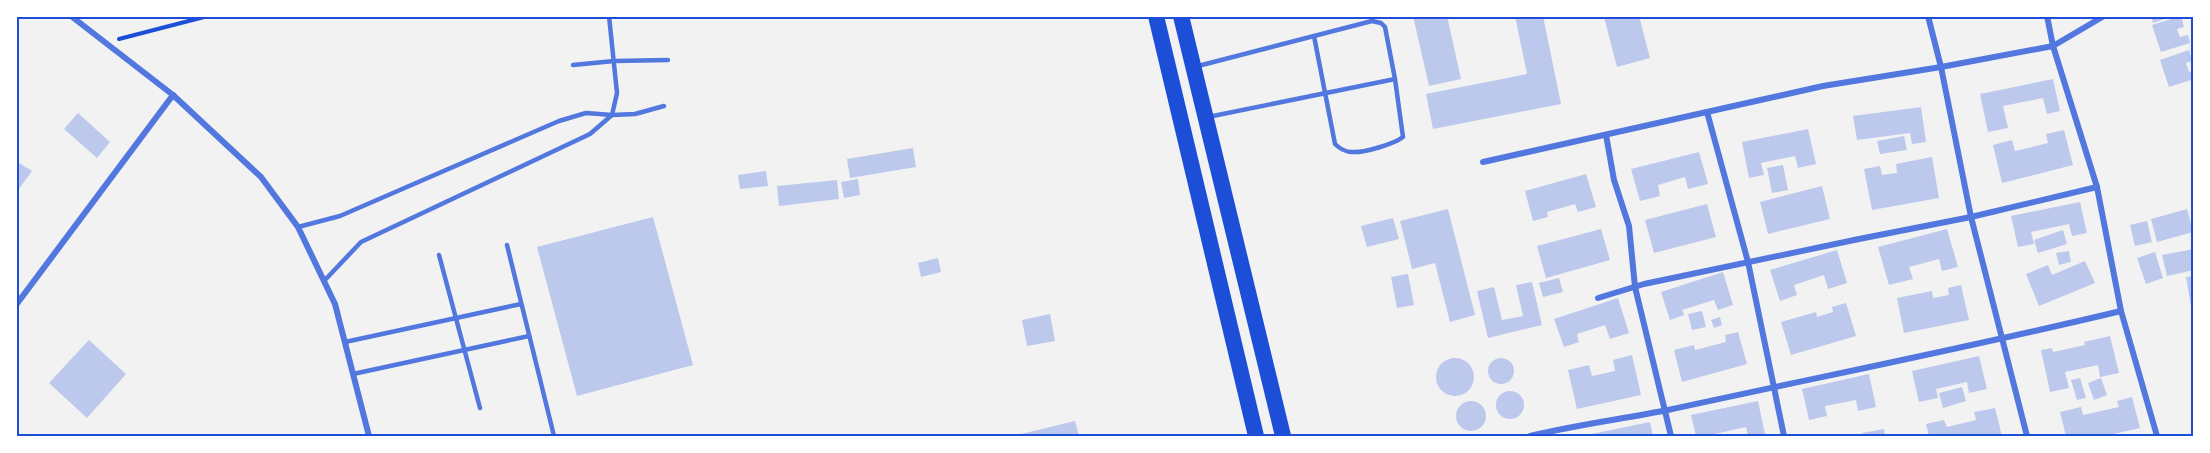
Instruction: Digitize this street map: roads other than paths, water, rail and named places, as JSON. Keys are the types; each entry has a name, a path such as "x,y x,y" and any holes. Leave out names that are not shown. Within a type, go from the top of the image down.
{"highway":[{"path":"1156,16 1256,436"},
{"path":"1181,16 1283,436"}],"street":[{"path":"71,16 173,95 261,177 298,227 335,304 369,436"},
{"path":"1928,16 1941,67 1971,217 2027,436"},
{"path":"2047,16 2053,46 2097,187 2121,311 2157,436"},
{"path":"1483,162 1823,86 2053,46 2104,16"},
{"path":"16,305 173,95"},
{"path":"1707,112 1748,262 1784,436"},
{"path":"1606,135 1614,180 1629,226 1635,287 1671,436"},
{"path":"1598,298 1635,287 1971,217 2097,187"},
{"path":"1530,436 1555,433 1773,386 1879,367 2121,311"}],"lane":[{"path":"324,281 361,242 590,134 612,115 617,93 609,16"},
{"path":"1193,67 1372,21 1381,22 1385,27 1403,137 1396,143 1353,152 1340,149 1335,144 1314,36"},
{"path":"573,64 668,60"},
{"path":"1206,117 1395,80"},
{"path":"298,227 340,216 559,121 586,112 612,115 635,114 664,106"},
{"path":"507,245 554,436"},
{"path":"439,255 480,408"},
{"path":"345,342 521,304"},
{"path":"353,374 529,336"}]}
